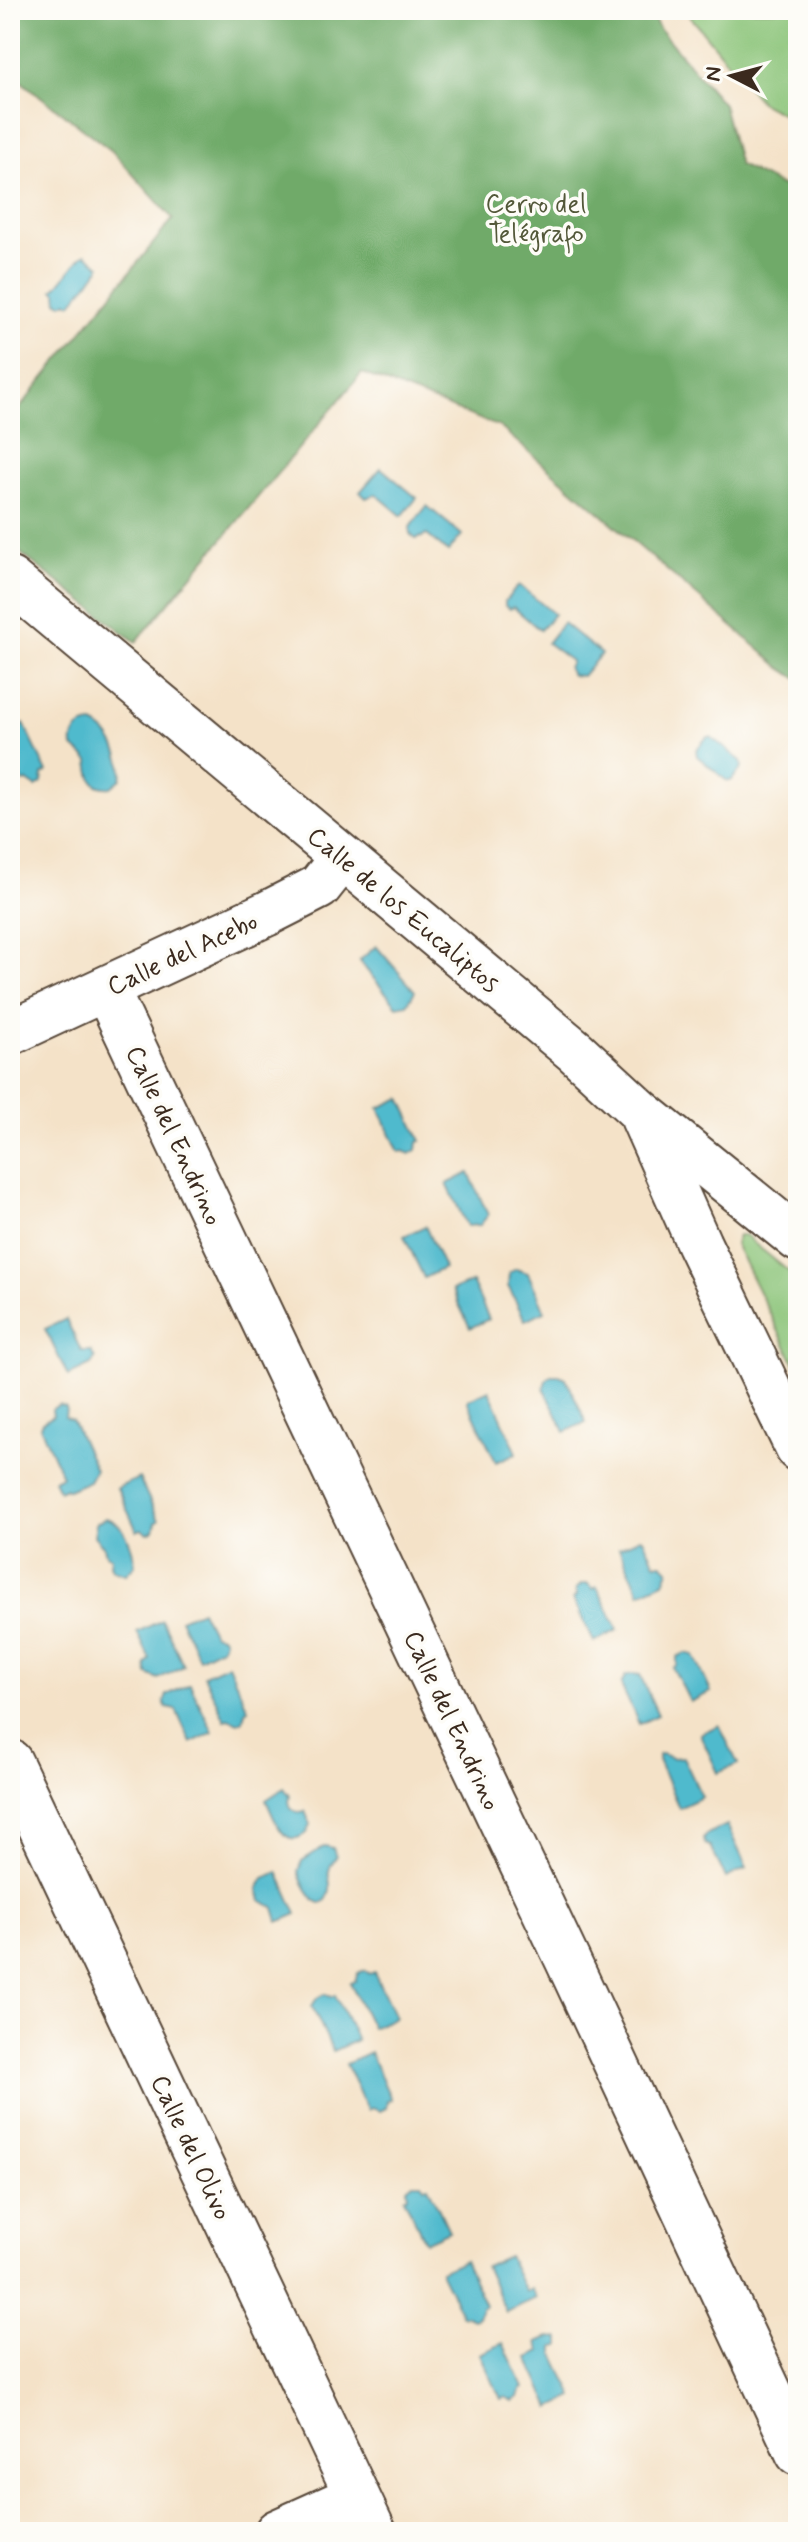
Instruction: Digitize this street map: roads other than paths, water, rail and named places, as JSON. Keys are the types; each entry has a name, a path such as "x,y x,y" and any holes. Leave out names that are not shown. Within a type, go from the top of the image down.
{"street":[{"name":"Calle de los Eucaliptos","path":"10,580 575,1051 640,1111 798,1239"},
{"name":"Calle del Acebo","path":"10,1033 319,887 342,858"},
{"name":"Calle del Endrino","path":"106,989 798,2453"},
{"path":"640,1111 699,1244 798,1449"},
{"path":"699,1244 705,1223 720,1204 742,1195"},
{"name":"Calle del Olivo","path":"10,1762 365,2514"},
{"path":"277,2532 365,2514"}],"water":[{"path":"86,254 100,266 99,269 71,304 68,301 58,302 54,290"},
{"path":"381,468 417,498 402,516 376,494 366,498 360,492"},
{"path":"427,506 462,535 448,552 427,535 416,539 410,534 410,527"},
{"path":"519,585 554,614 540,630 513,607 505,606 505,601"},
{"path":"563,623 601,654 582,676 572,675 568,668 571,661 547,643"},
{"path":"24,724 47,772 43,774 42,783 36,787 23,782 10,754 10,730"},
{"path":"93,724 106,733 119,755 121,779 111,787 96,784 89,761 73,747 77,731"},
{"path":"707,737 741,761 742,768 731,781 697,756 696,750"},
{"path":"376,946 415,991 407,1004 397,1006 359,961"},
{"path":"401,1098 421,1141 417,1150 410,1154 399,1152 379,1108"},
{"path":"469,1173 488,1215 480,1225 467,1226 447,1184"},
{"path":"425,1226 444,1268 424,1278 404,1236"},
{"path":"516,1269 528,1273 545,1311 525,1320 508,1286 509,1273"},
{"path":"472,1282 489,1319 470,1328 452,1290"},
{"path":"66,1319 81,1351 91,1351 95,1359 91,1365 68,1376 45,1329"},
{"path":"552,1375 566,1378 586,1422 565,1432 544,1388 546,1380"},
{"path":"489,1390 517,1453 496,1462 467,1400"},
{"path":"59,1405 66,1408 65,1417 72,1420 95,1470 89,1481 59,1491 54,1480 62,1476 40,1426 53,1416 52,1409"},
{"path":"139,1478 159,1520 154,1530 148,1533 141,1529 137,1531 117,1488"},
{"path":"106,1518 118,1524 130,1543 135,1565 126,1574 113,1570 111,1557 94,1536 96,1523"},
{"path":"642,1537 655,1563 662,1563 669,1570 664,1582 640,1593 619,1548"},
{"path":"588,1584 593,1589 597,1587 618,1630 594,1642 573,1599 577,1596 576,1589"},
{"path":"201,1610 213,1634 224,1640 221,1647 199,1658 180,1619"},
{"path":"162,1620 184,1666 158,1679 148,1674 146,1665 150,1659 137,1632"},
{"path":"685,1653 694,1655 711,1692 690,1702 673,1668 677,1665 677,1657"},
{"path":"228,1664 248,1709 238,1723 225,1720 204,1675"},
{"path":"640,1675 658,1715 639,1724 621,1685 625,1676"},
{"path":"190,1684 213,1732 191,1743 176,1710 167,1708 164,1703 167,1695"},
{"path":"719,1725 738,1764 718,1773 700,1734"},
{"path":"661,1754 672,1758 683,1757 702,1797 679,1808 658,1760"},
{"path":"284,1788 290,1796 292,1809 305,1811 310,1824 307,1832 299,1837 286,1836 276,1823 266,1800"},
{"path":"727,1825 747,1868 726,1878 710,1846 703,1840 705,1835"},
{"path":"325,1846 333,1848 336,1857 329,1869 329,1894 321,1903 311,1896 298,1871 302,1861"},
{"path":"278,1872 297,1914 281,1921 278,1921 274,1908 261,1900 258,1889 264,1878"},
{"path":"364,1971 374,1972 395,2017 372,2028 350,1983"},
{"path":"324,1994 335,1995 357,2040 333,2051 312,2006"},
{"path":"370,2053 391,2099 380,2111 367,2110 346,2064"},
{"path":"413,2183 428,2186 449,2231 425,2242 404,2197"},
{"path":"508,2256 525,2292 531,2289 536,2298 506,2312 485,2266"},
{"path":"464,2260 485,2305 478,2317 473,2319 462,2316 440,2271"},
{"path":"549,2337 560,2338 560,2346 554,2347 554,2354 574,2397 551,2408 528,2358 541,2352 537,2342"},
{"path":"503,2343 524,2388 513,2401 505,2397 501,2399 480,2354"}],"park label":[{"name":"Cerro del Telégrafo","path":"536,218"}]}
